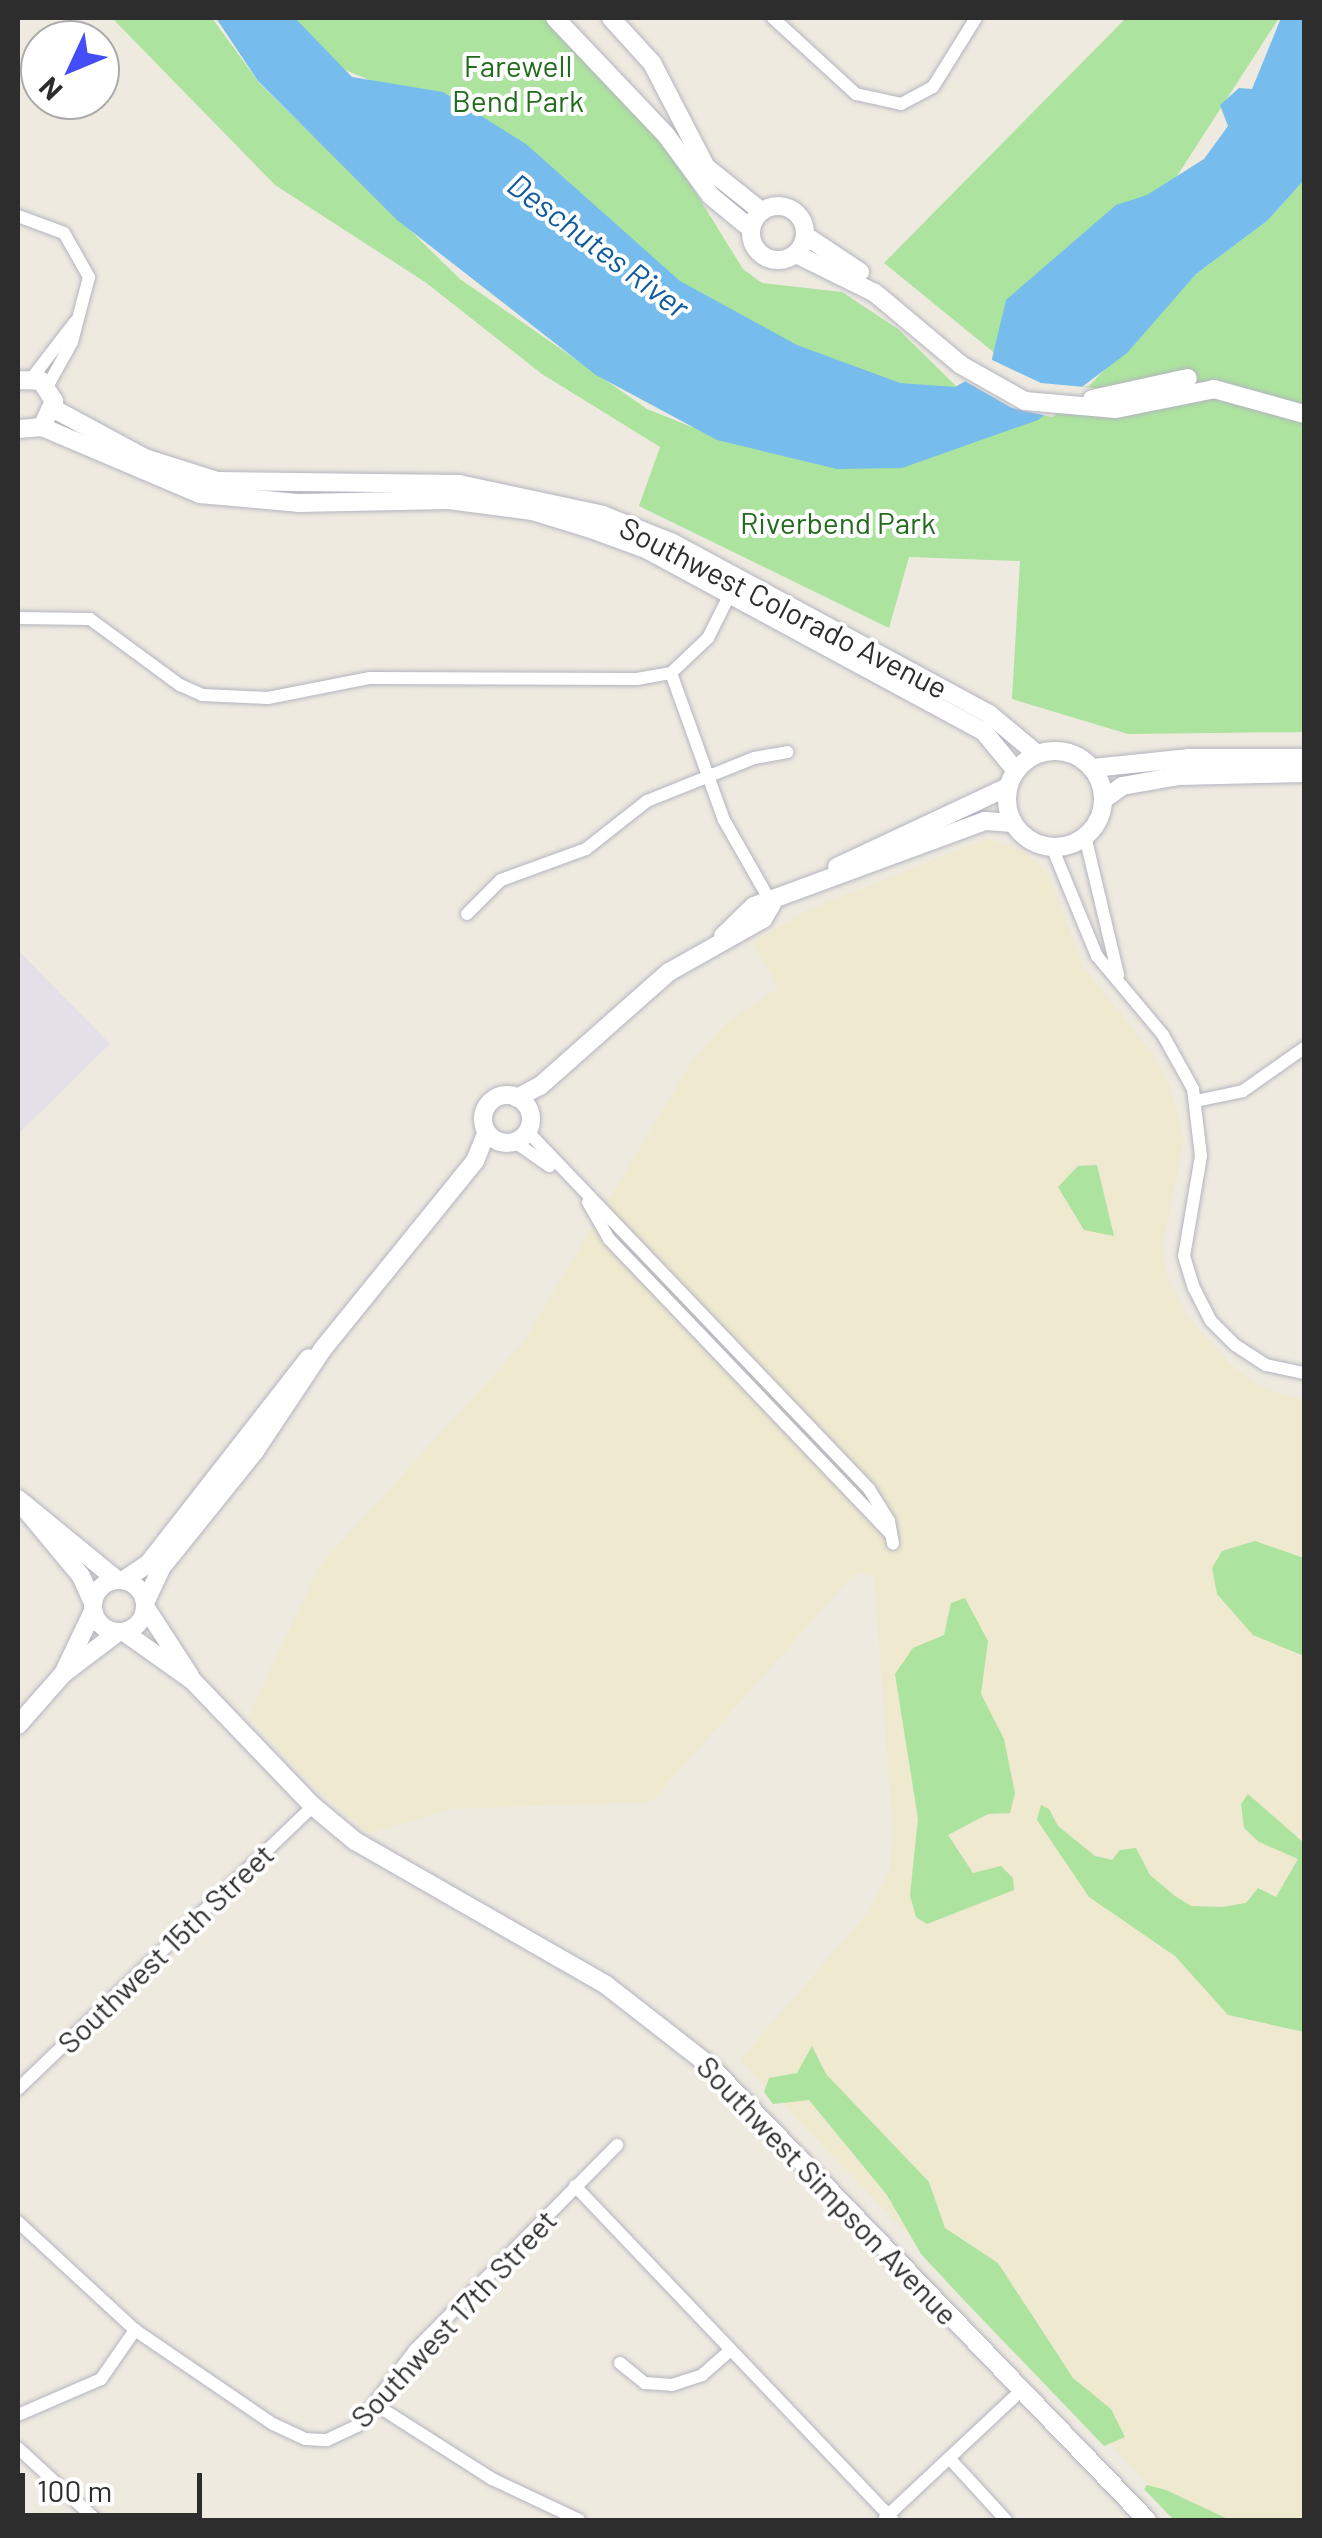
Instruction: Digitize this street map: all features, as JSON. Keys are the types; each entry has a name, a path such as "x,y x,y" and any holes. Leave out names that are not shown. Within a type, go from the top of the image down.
{"main road":[{"path":"555,18 666,134 711,196 751,230 762,254 779,260 796,254 806,236"},
{"path":"611,18 652,63 706,168 761,211"},
{"path":"751,230 761,211 778,205 796,211 806,236 984,369 1029,391 1086,400 1173,382 1236,380 1304,403"},
{"path":"796,254 903,306 961,365 1026,402 1085,411 1190,390 1239,391 1304,414"},
{"path":"26,431 54,408 32,382"},
{"name":"Southwest Colorado Avenue","path":"54,408 145,458 217,481 459,484 531,494 671,542 733,589 984,732 1016,771"},
{"name":"Southwest Colorado Avenue","path":"26,431 200,494 298,503 449,500 532,512 646,549 733,589 989,714 1036,753"},
{"path":"822,880 860,852 979,805 1006,788 1016,771 1036,753 1067,751 1093,768 1189,758 1304,758"},
{"path":"1093,768 1103,800"},
{"path":"516,1139 523,1103 540,1086 631,1001 723,936 754,906 772,904 822,880 985,821 1013,823 1037,844 1052,847 1085,836 1103,800 1122,786 1179,776 1304,773"},
{"path":"1006,788 1013,823"},
{"path":"18,1725 63,1674 120,1633 137,1626 158,1572 209,1509 322,1350 475,1161 487,1132 490,1104 523,1103"},
{"path":"487,1132 516,1139"},
{"path":"475,1161 516,1139"},
{"path":"63,1674 101,1587 148,1564 305,1360 322,1350"},
{"path":"209,1509 208,1498 232,1454"},
{"path":"18,1499 121,1580 145,1605"},
{"path":"18,1499 82,1576 101,1626 120,1633"},
{"name":"Southwest Simpson Avenue","path":"145,1605 193,1681 312,1806 383,1860 606,1985 710,2066 1146,2520"},
{"name":"Southwest Simpson Avenue","path":"120,1633 193,1681"}],"street":[{"path":"772,18 856,94 901,104 933,87 976,18"},
{"path":"18,216 64,233 83,258 90,292 75,322 32,382"},
{"path":"18,618 90,619 171,681 235,699 356,679 637,679 671,673 708,638 733,589"},
{"path":"671,673 707,776 746,867 772,904"},
{"path":"466,914 501,880 586,849 647,802 707,776 787,752"},
{"path":"1085,836 1118,978"},
{"path":"1052,847 1097,956 1185,1065 1196,1101 1201,1156 1184,1227 1194,1288 1211,1321 1235,1345 1266,1364 1304,1374"},
{"path":"1196,1101 1243,1091 1304,1048"},
{"path":"516,1139 563,1176 869,1489 891,1539"},
{"name":"Southwest 15th Street","path":"18,2089 312,1806"},
{"name":"Southwest 17th Street","path":"135,2330 273,2424 305,2439 343,2436 376,2405 415,2350 617,2146"},
{"path":"575,2186 888,2519 1022,2390"},
{"path":"18,2222 135,2330 102,2379 18,2415"},
{"path":"620,2363 645,2383 672,2384 702,2375 731,2350"},
{"path":"376,2405 492,2478 579,2520"},
{"path":"18,2448 96,2520"},
{"path":"950,2458 1006,2520"}],"shaded area":[{"path":"987,838 1024,852 1048,873 1084,968 1152,1053 1170,1087 1184,1141 1163,1244 1167,1276 1187,1316 1234,1368 1270,1391 1304,1400 1304,2520 1183,2520 740,2060 869,1911 889,1871 893,1835 874,1576 855,1573 651,1802 449,1809 370,1834 314,1787 248,1716 320,1565 522,1344 693,1059 725,1024 778,988 753,942 806,911"},
{"path":"18,950 110,1044 18,1134"}],"green space":[{"name":"Riverbend Park","path":"212,18 260,84 460,279 647,409 692,427 1089,386 1196,274 1267,221 1304,180 1304,732 1128,734 1012,699 1020,561 909,557 889,628 639,506 660,447 542,374 425,282 275,185 120,26 120,20 114,20"},
{"name":"Farewell Bend Park","path":"546,18 663,140 743,269 762,283 842,292 898,329 956,386 964,386 936,401 740,329 421,101 333,65 295,19"},
{"path":"1126,18 1279,18 1177,176 997,355 884,263"},
{"path":"1097,1165 1114,1236 1084,1230 1058,1187 1078,1166"},
{"path":"1255,1541 1304,1558 1304,1656 1253,1635 1217,1594 1212,1568 1222,1551"},
{"path":"965,1598 988,1641 981,1694 1004,1739 1015,1793 1010,1813 988,1814 948,1835 973,1873 1001,1866 1013,1878 1014,1890 927,1924 916,1917 910,1895 918,1819 895,1674 913,1648 944,1635 951,1603"},
{"path":"1248,1794 1304,1843 1304,2032 1228,2015 1175,1956 1089,1897 1037,1820 1041,1805 1049,1809 1058,1826 1095,1856 1112,1860 1120,1850 1136,1848 1150,1875 1175,1896 1191,1906 1222,1907 1246,1903 1258,1888 1276,1897 1298,1859 1259,1842 1244,1828 1241,1804"},
{"path":"812,2046 826,2074 929,2182 945,2228 998,2263 1073,2378 1111,2409 1125,2437 1104,2446 961,2297 921,2254 887,2195 809,2100 773,2104 764,2092 769,2078 797,2073"},
{"path":"1147,2485 1230,2520 1174,2520 1144,2489"}],"water":[{"name":"Deschutes River","path":"216,18 295,18 352,77 443,92 526,144 680,281 797,345 900,383 955,387 990,367 1006,300 1116,205 1147,195 1204,159 1228,126 1220,105 1239,88 1252,89 1281,18 1304,18 1304,180 1267,221 1196,274 1127,353 1038,420 902,468 837,469 717,440 596,375 397,220 258,81"}],"pier":[{"path":"988,358 1041,383 1095,388 1052,417 1012,408 963,380"}]}
